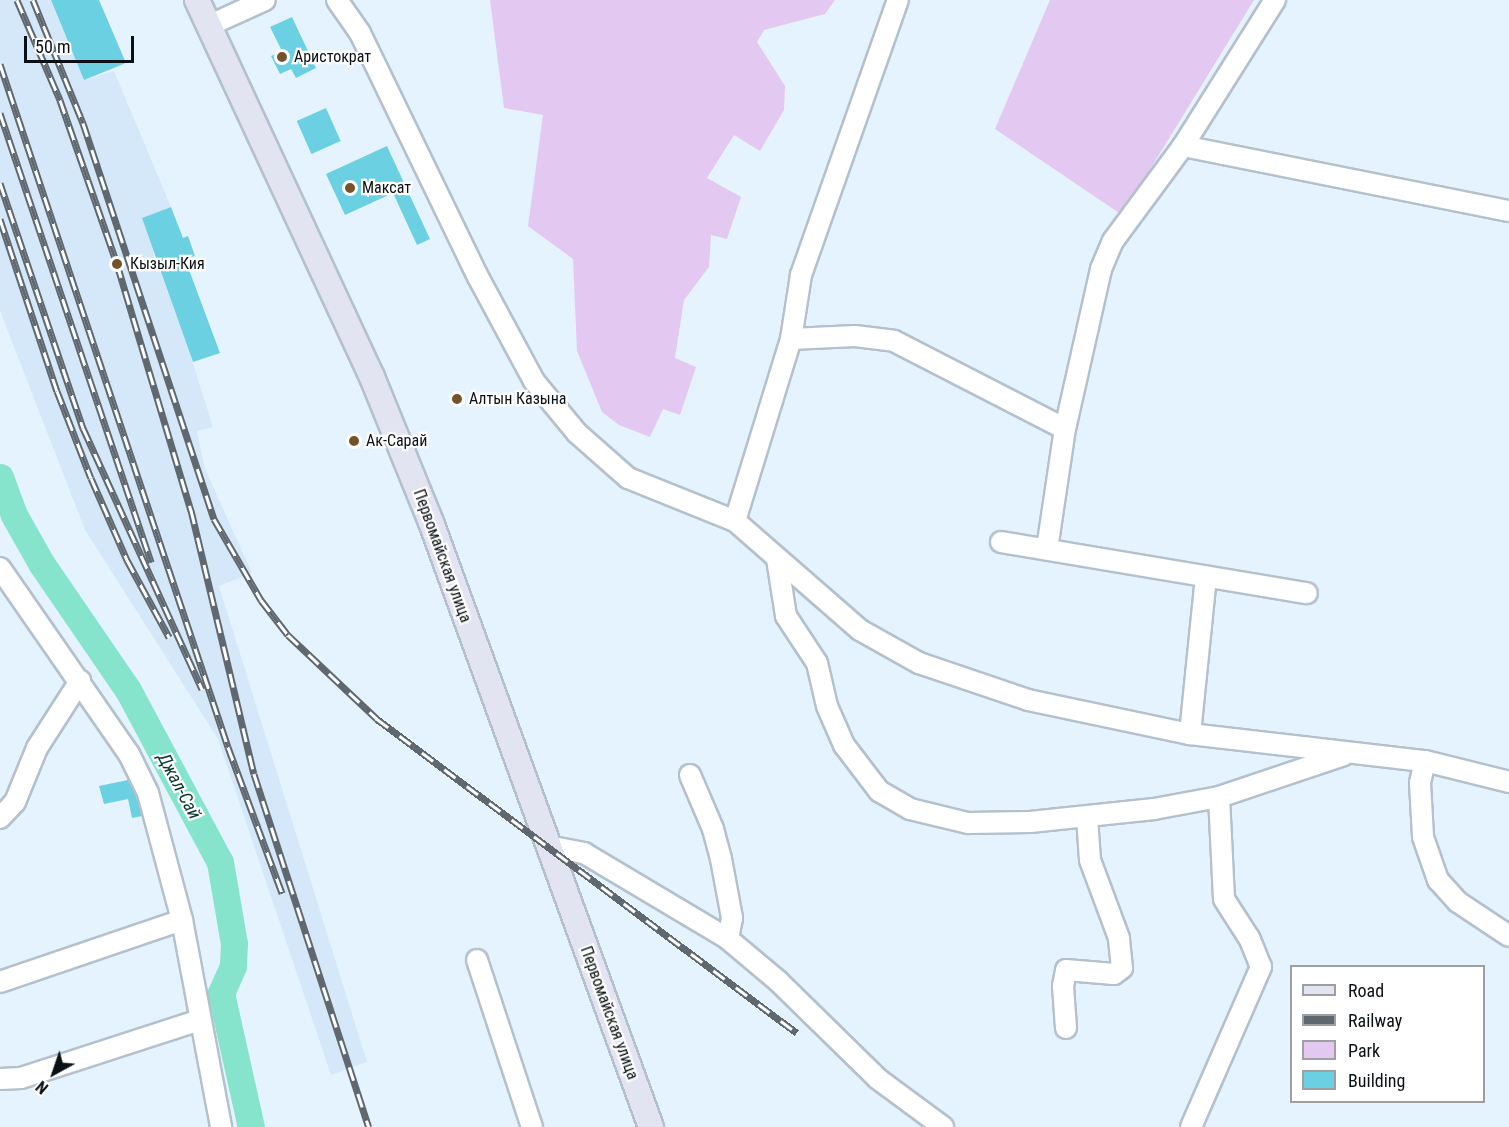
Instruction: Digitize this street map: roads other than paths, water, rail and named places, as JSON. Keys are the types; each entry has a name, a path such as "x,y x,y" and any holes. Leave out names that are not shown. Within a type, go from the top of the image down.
{"main road":[{"name":"Первомайская улица","path":"197,0 372,377 430,522 651,1127"}],"street":[{"path":"210,26 265,0"},
{"path":"337,0 360,33 493,304 534,381 555,409 600,456 628,478 735,521 860,630 919,663 1028,700 1190,734 1320,756"},
{"path":"735,521 791,339 801,275 898,0"},
{"path":"1047,549 1065,429 1101,269 1113,241 1184,146 1275,0"},
{"path":"1184,146 1509,211"},
{"path":"791,339 855,336 894,341 1065,429"},
{"path":"1001,542 1307,593"},
{"path":"777,559 786,616 817,663 827,706 844,745 879,791 910,809 968,823 1087,817 1219,796 1320,756 1355,751 1425,761 1509,782"},
{"path":"0,568 129,754 148,793 182,920 221,1127"},
{"path":"1190,734 1206,577"},
{"path":"0,818 15,802 37,748 80,681"},
{"path":"1425,761 1420,783 1423,837 1438,880 1458,902 1509,936"},
{"path":"690,775 713,829 721,859 732,918 728,939"},
{"path":"1191,1127 1261,967 1249,938 1224,899 1219,796"},
{"path":"1066,1028 1063,986 1066,970 1114,974 1122,968 1119,938 1090,860 1087,817"},
{"path":"548,846 584,853 728,939 778,981 878,1079 943,1127"},
{"path":"0,982 182,920"},
{"path":"477,960 532,1127"},
{"path":"0,1079 41,1072 200,1020"}],"waterway":[{"name":"Джал-Сай","path":"0,477 14,515 41,563 128,690 220,862 234,944 233,966 221,993 251,1127"}],"railway":[{"path":"17,0 60,100 117,264 191,510 254,774 369,1127"},
{"path":"33,0 83,123 214,519 261,600 288,635 377,719 797,1033"},
{"path":"0,64 228,747 282,893"},
{"path":"0,113 151,562"},
{"path":"0,183 83,428 202,689"},
{"path":"0,219 57,391 91,478 127,560 169,637"}],"place":[{"name":"Аристократ","path":"282,57"},
{"name":"Максат","path":"350,188"},
{"name":"Кызыл-Кия","path":"117,264"},
{"name":"Алтын Казына","path":"457,399"},
{"name":"Ак-Сарай","path":"354,441"}]}
